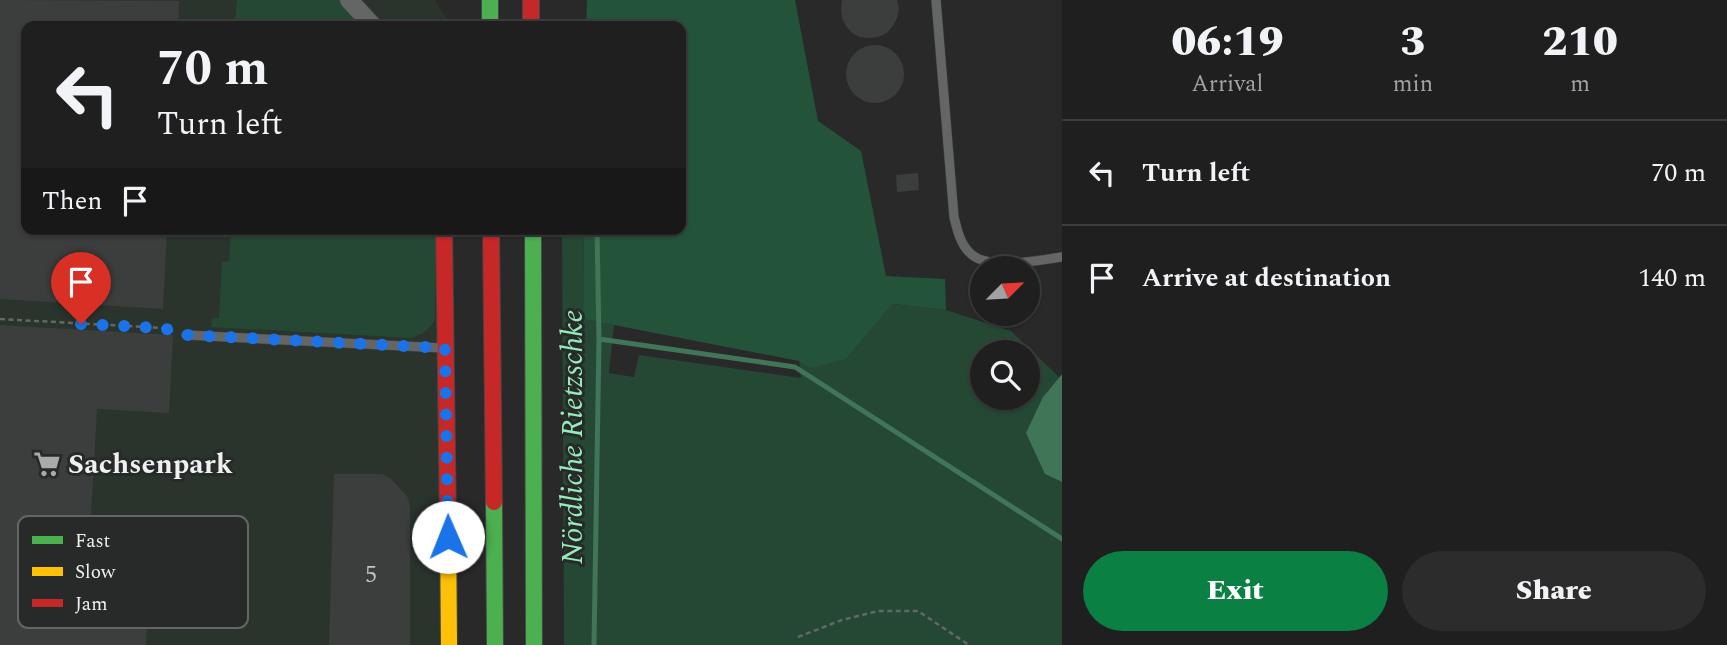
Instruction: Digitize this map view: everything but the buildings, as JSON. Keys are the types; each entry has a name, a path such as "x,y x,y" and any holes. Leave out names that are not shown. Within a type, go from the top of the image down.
{"main road":[{"path":"490,0 490,21"},
{"path":"531,0 531,21"},
{"path":"444,235 449,645"},
{"path":"491,235 495,645"},
{"path":"533,235 534,645"}],"street":[{"path":"349,0 368,21"}],"lane":[{"path":"936,0 954,217 960,238 970,254 984,262 1003,263 1062,257"},
{"path":"186,335 445,348"}],"path":[{"path":"0,319 163,328 186,335"},
{"path":"798,637 842,620 878,611 918,611 970,645"}],"shaded area":[{"name":"Sachsenpark","path":"0,0 435,0 448,21 21,21 21,235 451,235 456,645 0,645"},
{"path":"237,0 340,0 359,21 236,21"},
{"path":"587,0 795,0 818,121 861,151 886,276 945,279 946,310 893,304 846,359 810,368 799,361 583,319 584,235 686,235 686,21 586,21"},
{"path":"231,235 436,235 435,319 425,331 412,338 211,327 212,318 219,318 222,262 229,261"},
{"path":"562,235 584,235 583,319 614,325 609,373 634,377 639,355 801,378 799,361 846,359 893,304 946,310 970,318 970,326 996,326 1011,331 1020,340 970,340 970,410 1040,410 1040,359 1059,377 1043,397 1045,474 1062,482 1062,645 564,645"},
{"path":"1062,374 1062,482 1045,474 1026,433 1037,410 1040,410 1043,397"}],"waterway":[{"name":"Nördliche Rietzschke","path":"594,645 599,339 597,235"},
{"path":"599,339 795,367 1062,539"}],"traffic: fast":[{"path":"490,0 490,21"},
{"path":"533,235 534,645"},
{"path":"494,502 495,645"}],"traffic: slow":[{"path":"448,527 449,645"}],"traffic: jam":[{"path":"531,0 531,21"},
{"path":"444,235 448,527"},
{"path":"491,235 494,502"}],"place":[{"name":"Sachsenpark","path":"47,464"}],"route":[{"path":"81,324 163,328 186,335 445,348 448,537"}]}
